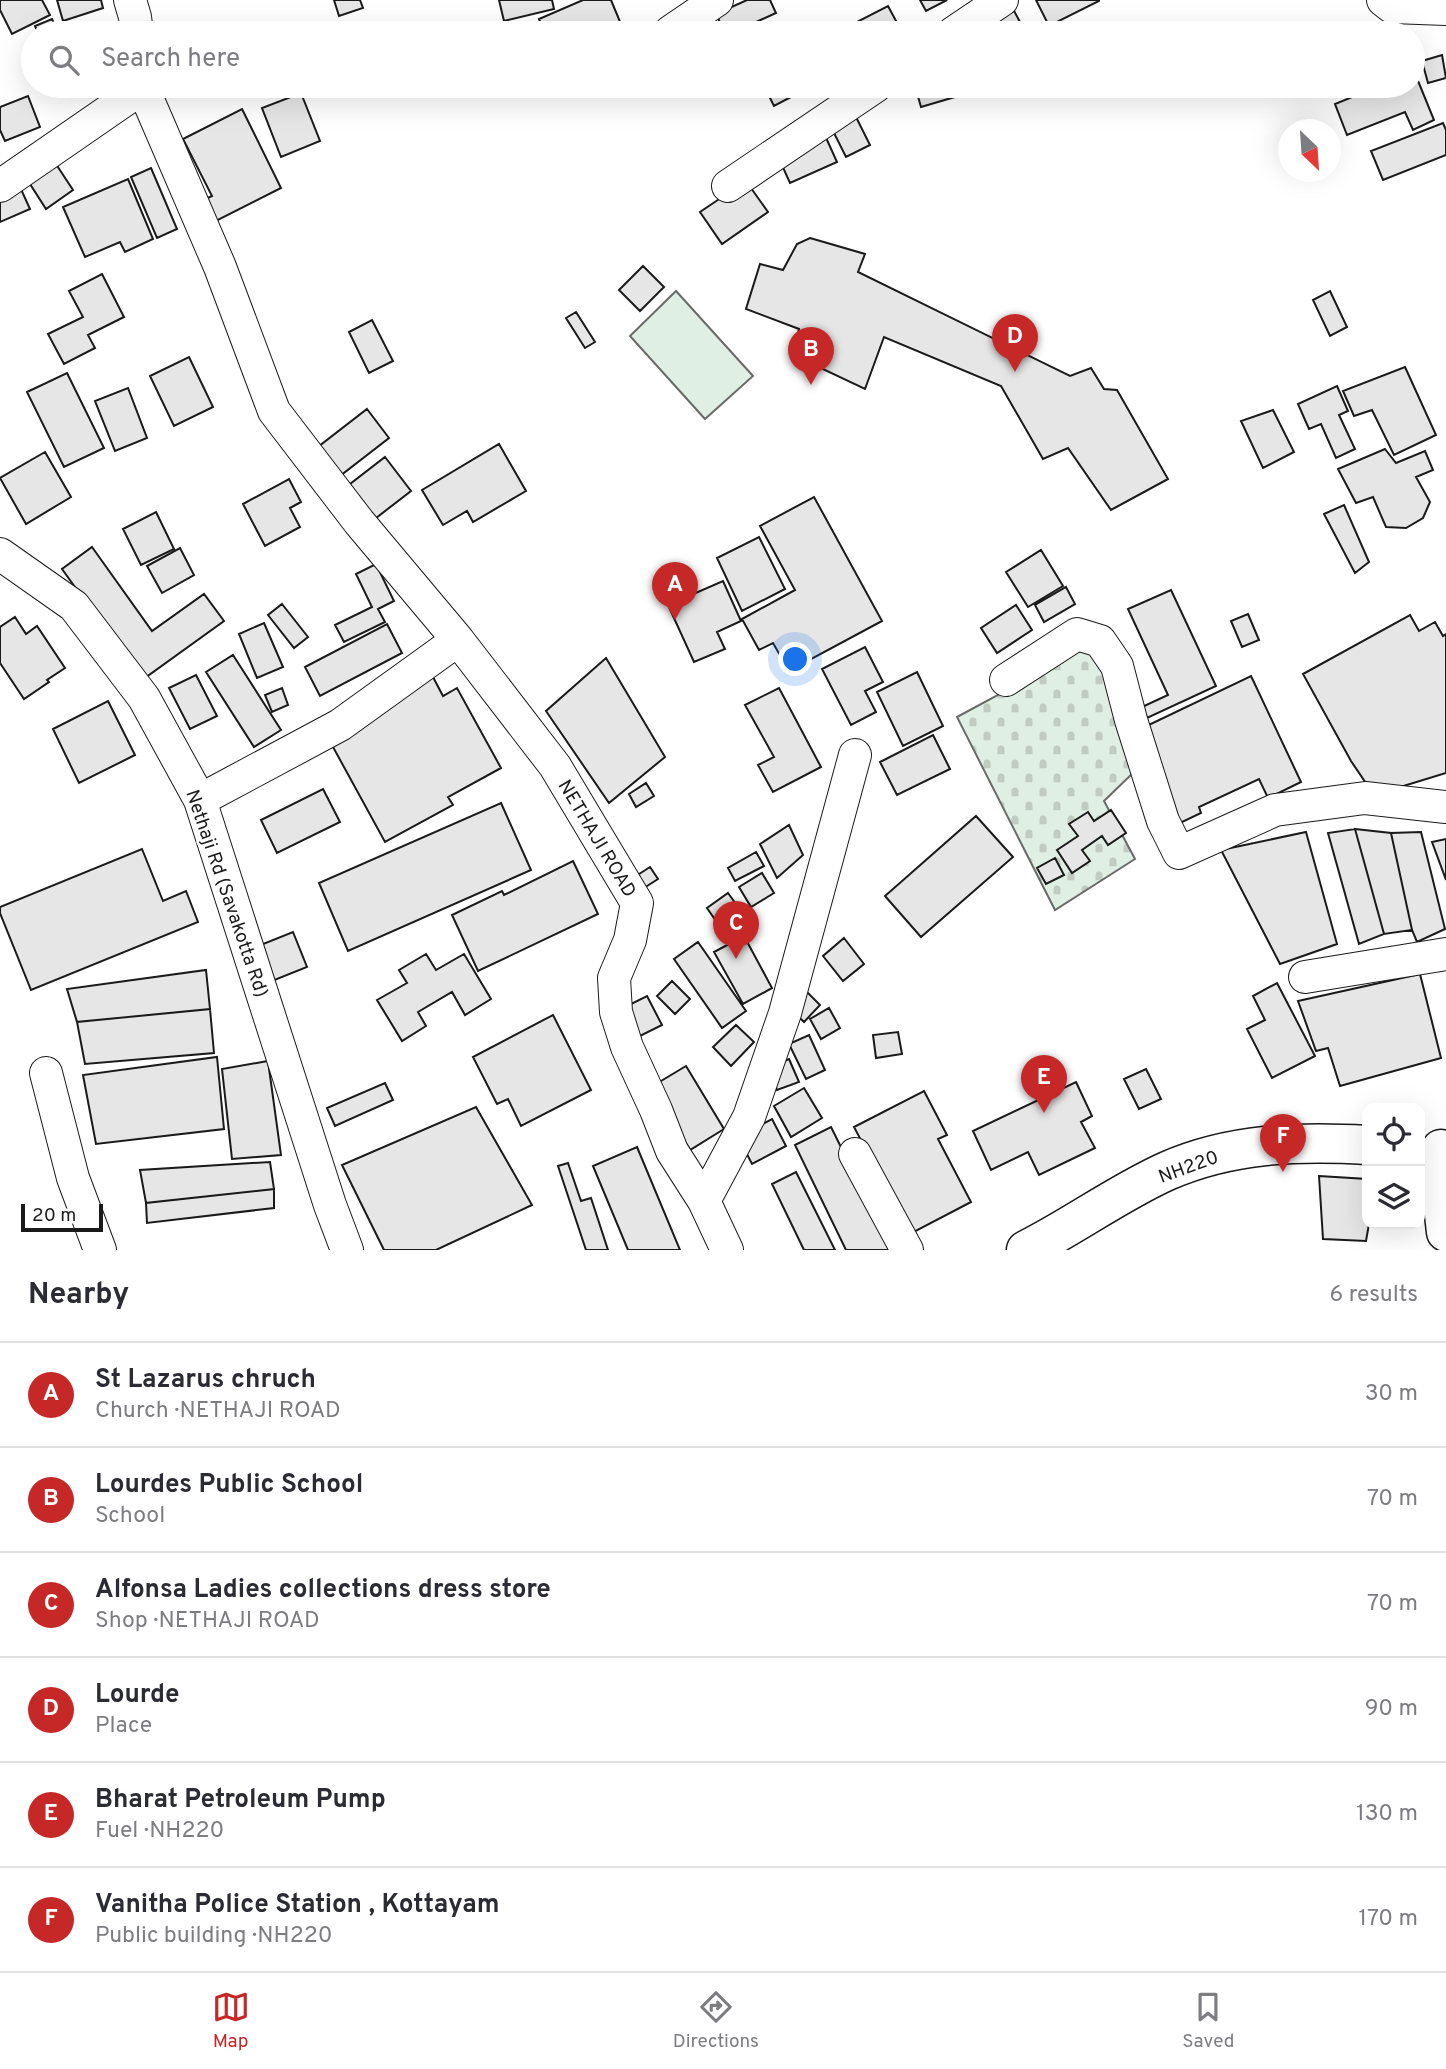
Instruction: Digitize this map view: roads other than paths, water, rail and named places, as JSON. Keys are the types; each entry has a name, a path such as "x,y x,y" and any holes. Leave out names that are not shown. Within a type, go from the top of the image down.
{"highway":[{"name":"NH220","path":"1026,1250 1147,1181 1199,1159 1269,1144 1303,1142 1362,1145"},
{"path":"1436,1149 1446,1232"}],"street":[{"path":"130,0 134,21"},
{"path":"686,21 717,0"},
{"path":"971,21 1002,0"},
{"path":"1382,0 1392,7 1446,9"},
{"path":"0,186 126,98"},
{"name":"NETHAJI ROAD","path":"147,98 220,267 274,411 359,522 458,640 555,766 637,903 630,940 614,978 616,1012 627,1047 672,1151 704,1201 727,1250"},
{"path":"728,186 858,98"},
{"name":"Nethaji Rd (Savakotta Rd)","path":"0,554 74,606 144,698 200,800 330,1205 347,1250"},
{"path":"1006,680 1077,634 1100,641 1117,666 1130,720 1163,821 1179,853 1275,810 1365,797 1446,807"},
{"path":"200,800 340,725 458,640"},
{"path":"704,1201 749,1116 785,1013 855,755"},
{"path":"1306,977 1446,954"},
{"path":"46,1073 73,1178 100,1250"},
{"path":"855,1154 906,1250"}],"place":[{"name":"Lourde","path":"1015,372"},
{"name":"Lourdes Public School","path":"811,385"},
{"name":"St Lazarus chruch","path":"675,620"},
{"name":"Alfonsa Ladies collections dress store","path":"736,959"},
{"name":"Bharat Petroleum Pump","path":"1044,1113"},
{"name":"Vanitha Police Station , Kottayam","path":"1283,1172"}]}
